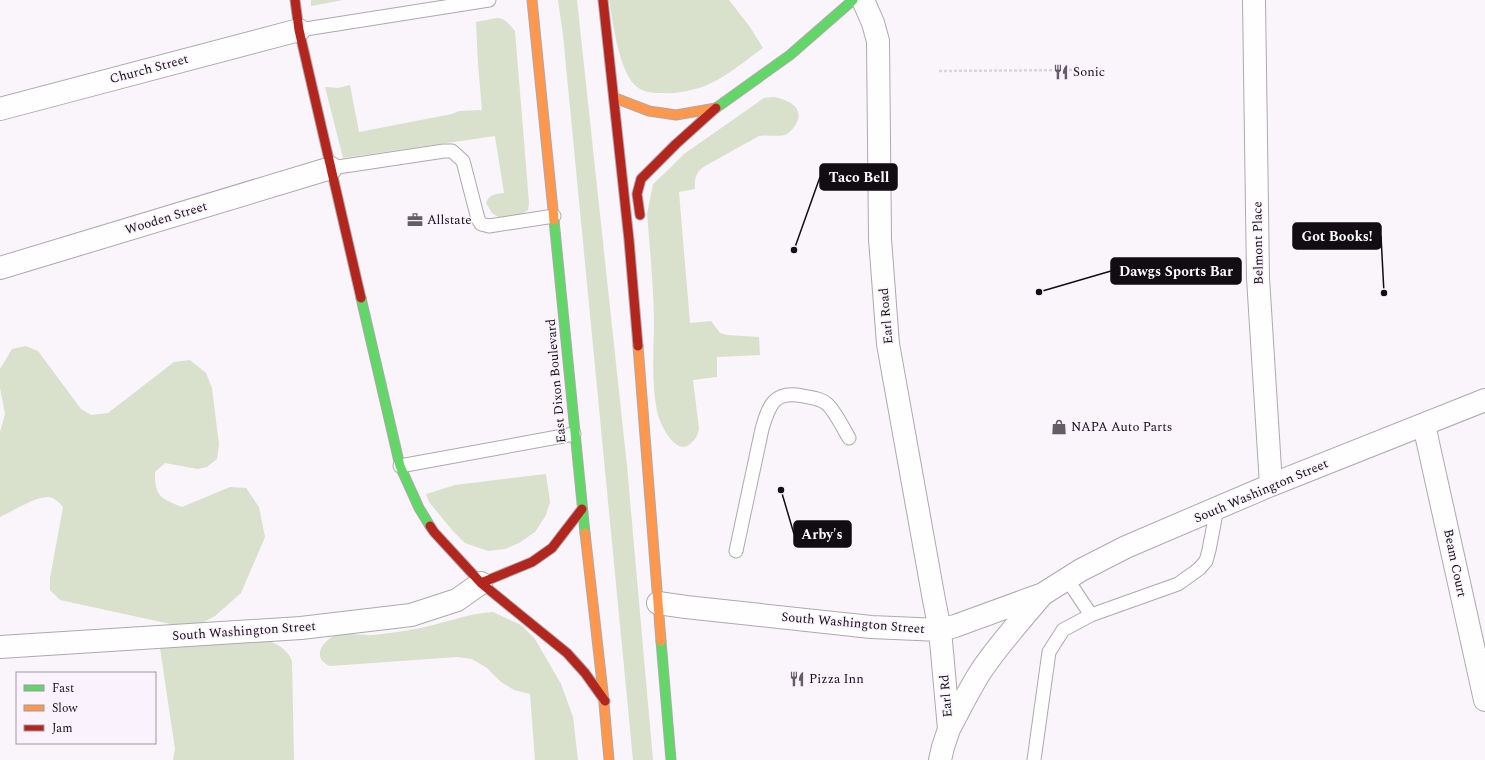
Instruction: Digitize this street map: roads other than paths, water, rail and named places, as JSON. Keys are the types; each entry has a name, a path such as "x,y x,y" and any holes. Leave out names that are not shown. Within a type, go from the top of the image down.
{"main road":[{"path":"295,0 299,30 400,466 408,486 419,508 434,532 481,583 567,653 585,673 604,701"},
{"name":"East Dixon Boulevard","path":"532,0 574,434 604,701 608,760"},
{"path":"604,0 629,240 670,760"},
{"path":"629,240 639,229 638,194 641,179 676,144 716,108 790,56 853,0"},
{"path":"615,98 649,111 676,115 716,108"},
{"path":"481,583 532,562 552,548 582,509"}],"street":[{"name":"Earl Road","path":"863,0 873,23 878,42 880,239 883,299 888,344 940,630"},
{"name":"Belmont Place","path":"1254,0 1258,278 1271,485"},
{"name":"Church Street","path":"0,109 299,30"},
{"name":"Wooden Street","path":"0,268 331,168"},
{"name":"South Washington Street","path":"658,603 871,627 940,630 972,621 1043,594 1067,578 1126,548 1217,508 1485,400"},
{"name":"Beam Court","path":"1424,425 1485,700"},
{"name":"South Washington Street","path":"0,647 301,628 411,615 456,600 481,583"},
{"name":"South Washington Street","path":"949,730 972,685 983,668 1002,642 1043,594"},
{"name":"Earl Rd","path":"940,630 949,730 940,760"}],"lane":[{"path":"299,30 489,0"},
{"path":"331,168 452,151 463,161 478,219 481,224 489,226 554,216"},
{"path":"736,551 762,429 767,412 774,401 781,396 792,394 823,401 828,405 849,438"},
{"path":"400,466 574,434"},
{"path":"1034,760 1049,652 1063,630 1091,614 1178,584 1199,569 1206,561 1217,508"},
{"path":"1067,578 1091,614"}],"place":[{"name":"Sonic","path":"1061,72"},
{"name":"Allstate","path":"415,220"},
{"name":"Taco Bell","path":"794,250"},
{"name":"Dawgs Sports Bar","path":"1039,292"},
{"name":"Got Books!","path":"1384,293"},
{"name":"NAPA Auto Parts","path":"1059,427"},
{"name":"Arby's","path":"781,490"},
{"name":"Pizza Inn","path":"797,679"}]}
